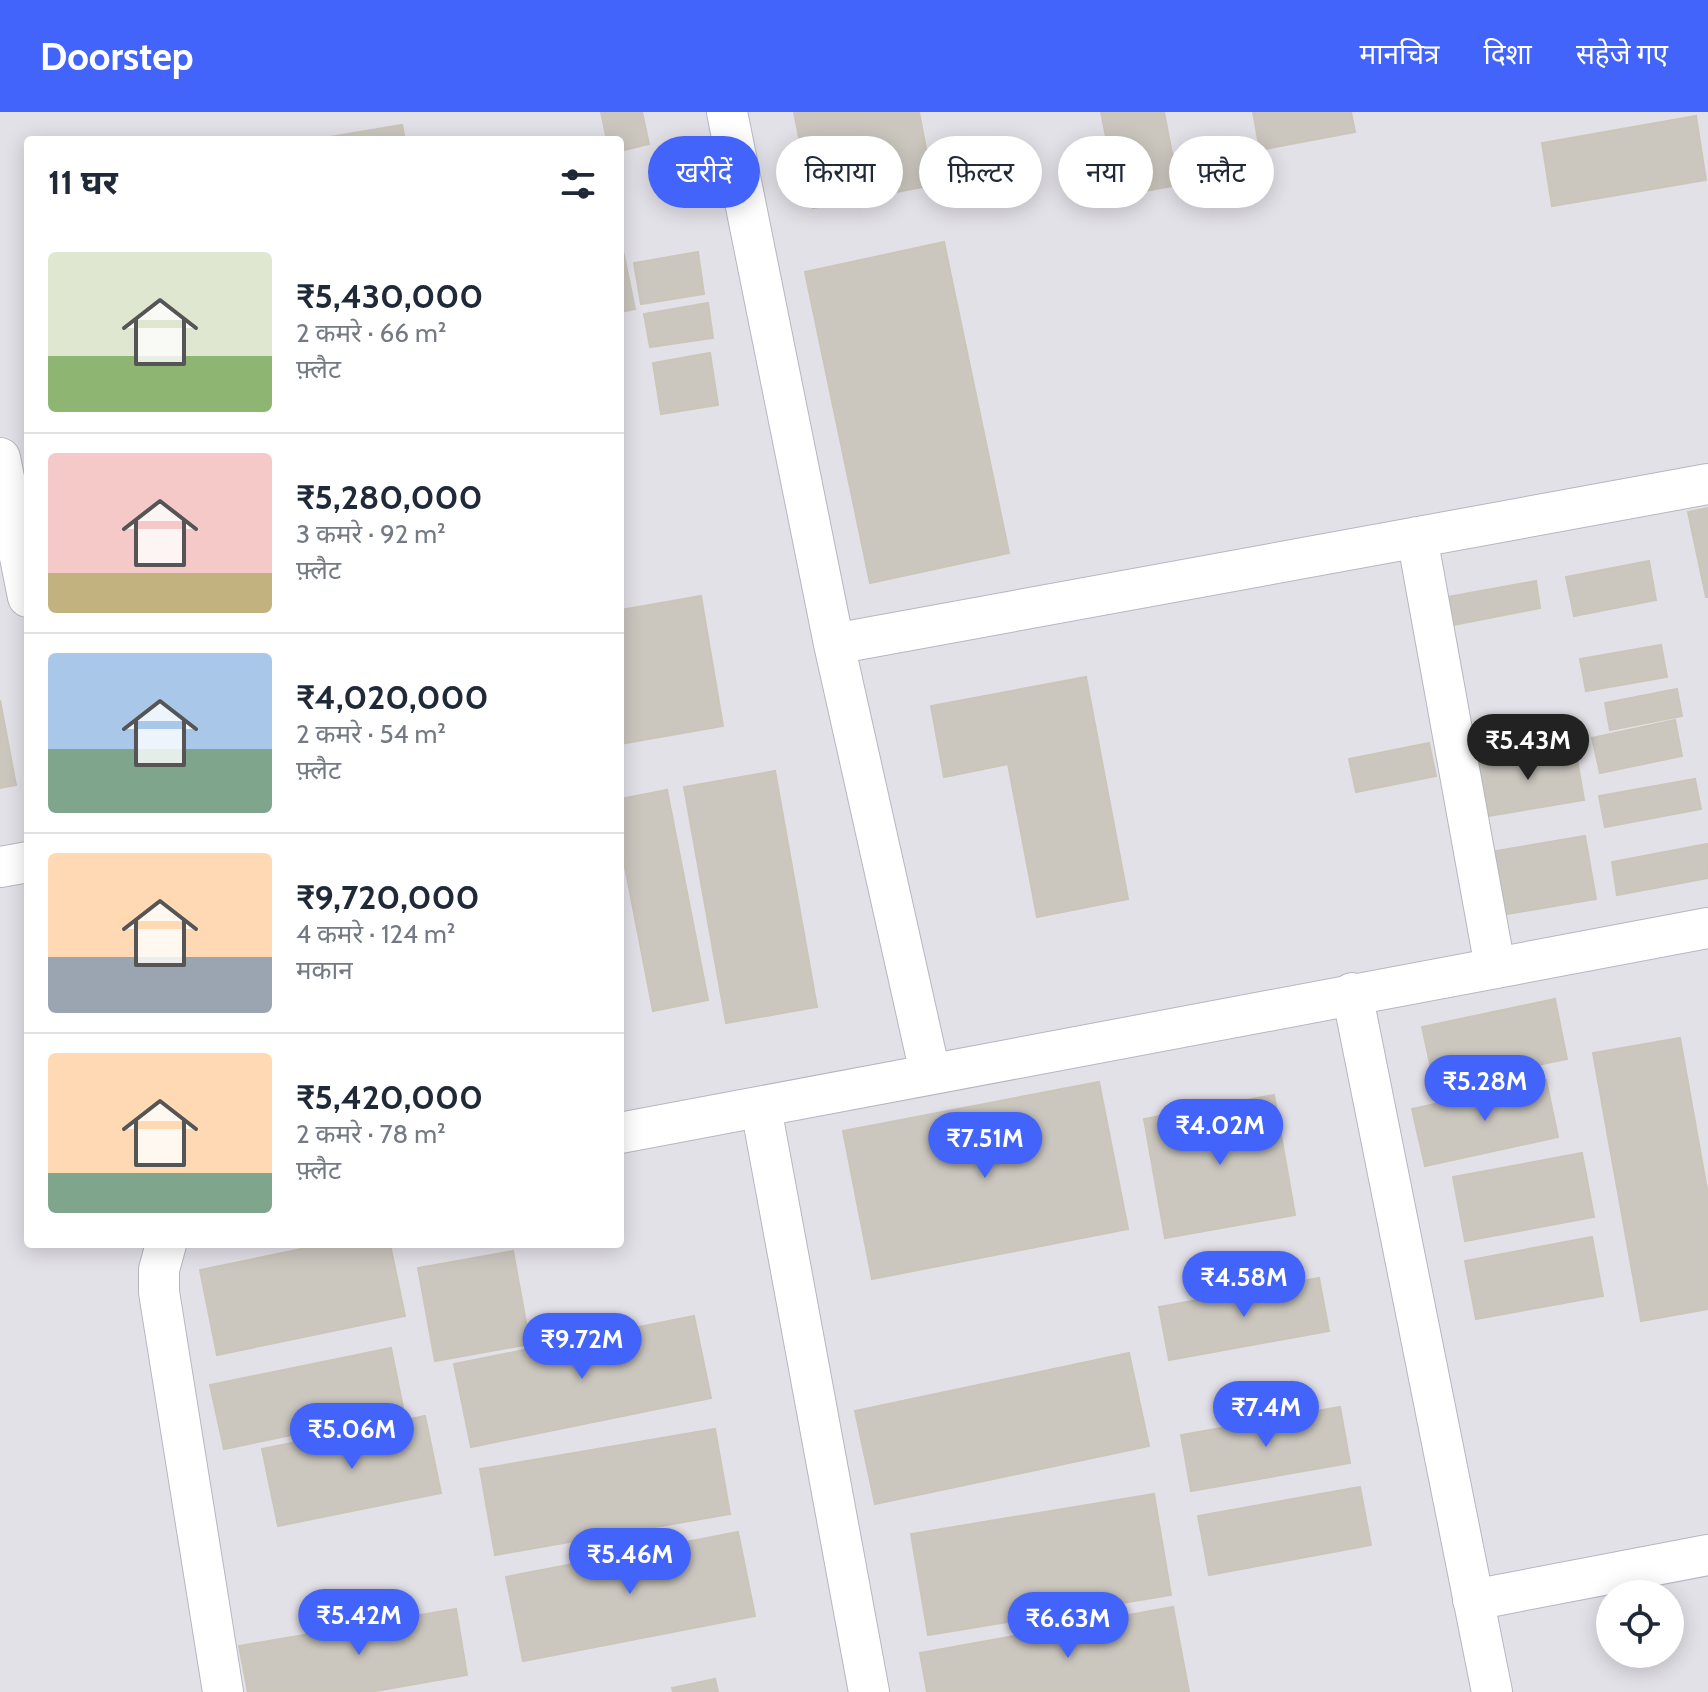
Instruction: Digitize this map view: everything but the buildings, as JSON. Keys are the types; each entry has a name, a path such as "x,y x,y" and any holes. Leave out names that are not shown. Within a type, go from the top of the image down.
{"street":[{"path":"727,112 834,644 930,1073"},
{"path":"0,458 24,577"},
{"path":"834,644 1708,484"},
{"path":"1417,537 1495,967"},
{"path":"0,867 24,863"},
{"path":"624,1132 1708,928"},
{"path":"1352,993 1492,1692"},
{"path":"761,1108 869,1692"},
{"path":"165,1248 159,1270 159,1292 223,1692"},
{"path":"1473,1600 1708,1555"}],"shaded area":[{"path":"0,112 1708,112 1708,1692 0,1692"}]}
